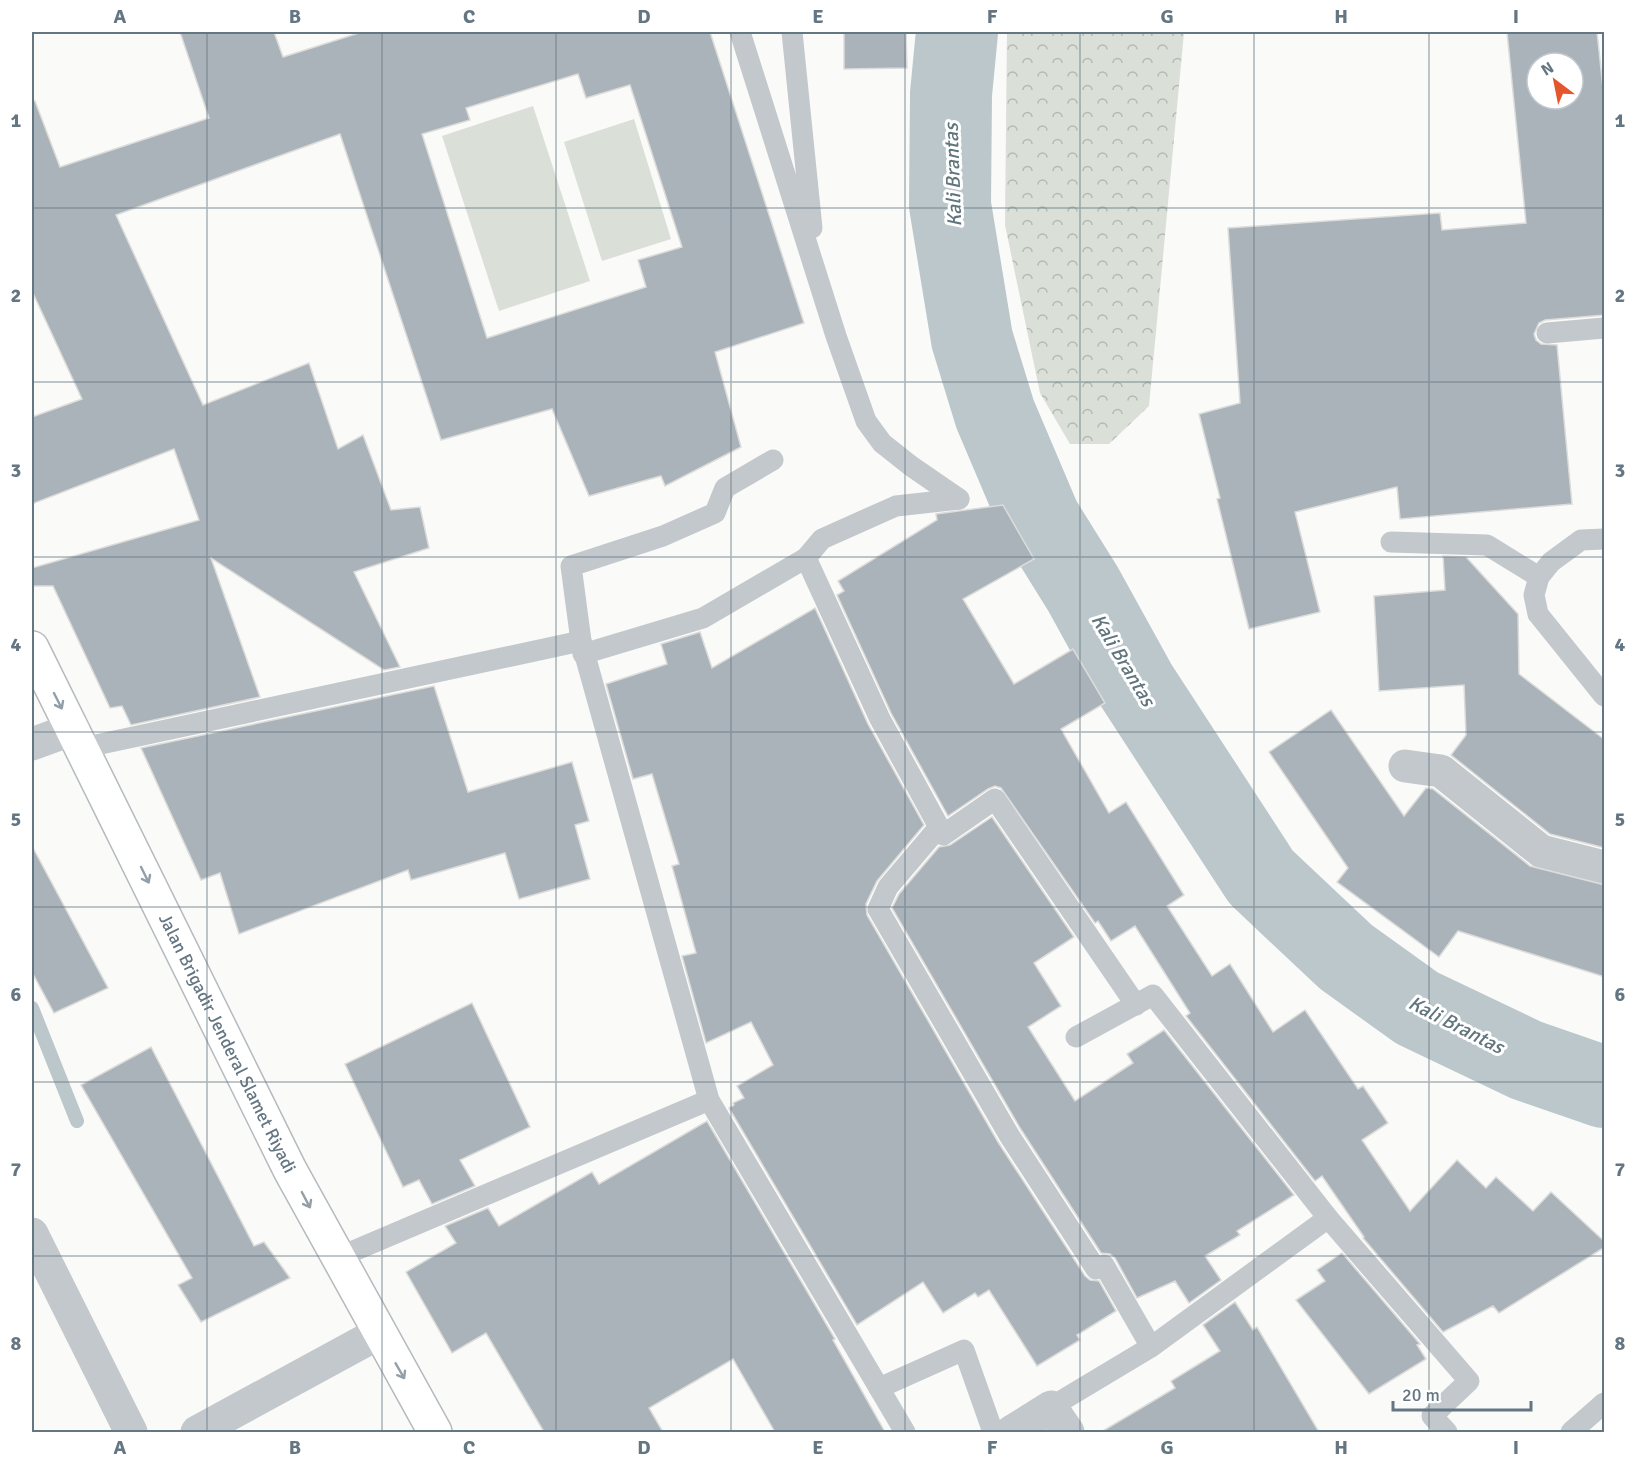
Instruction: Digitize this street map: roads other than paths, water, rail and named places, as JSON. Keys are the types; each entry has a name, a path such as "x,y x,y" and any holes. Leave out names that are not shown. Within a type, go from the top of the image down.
{"main road":[{"name":"Jalan Brigadir Jenderal Slamet Riyadi","path":"32,648 290,1170 435,1432"}],"street":[{"path":"32,744 77,739"},
{"path":"1405,766 1441,771 1541,851 1605,867"},
{"path":"32,1234 131,1432"},
{"path":"209,1430 379,1333"},
{"path":"1011,1432 1060,1420"}],"lane":[{"path":"77,739 582,648 703,618 806,558 822,539 896,506 959,499 882,443 866,421 852,384 740,32"},
{"path":"792,32 816,271"},
{"path":"1547,333 1605,328"},
{"path":"773,460 725,488 715,513 663,536 571,566 582,648 709,1100 905,1432"},
{"path":"1605,539 1581,540 1551,562 1539,577 1534,595 1538,614 1605,696"},
{"path":"1390,542 1486,545 1539,577"},
{"path":"806,558 879,719 943,835 995,799 1136,1005"},
{"path":"939,827 888,887 878,909 1009,1135 1096,1269 1104,1265 1151,1347"},
{"path":"1076,1037 1153,995 1328,1218 1468,1381 1432,1416 1447,1432"},
{"path":"337,1258 709,1100"},
{"path":"1060,1420 1151,1347 1328,1218"},
{"path":"879,1388 964,1350 993,1432"},
{"path":"1571,1432 1605,1403"}],"waterway":[{"name":"Kali Brantas","path":"957,32 951,94 950,205 972,339 995,414 1040,520 1083,589 1136,685 1261,877 1346,957 1417,1008 1526,1060 1604,1087"},
{"path":"32,1008 77,1121"}]}
